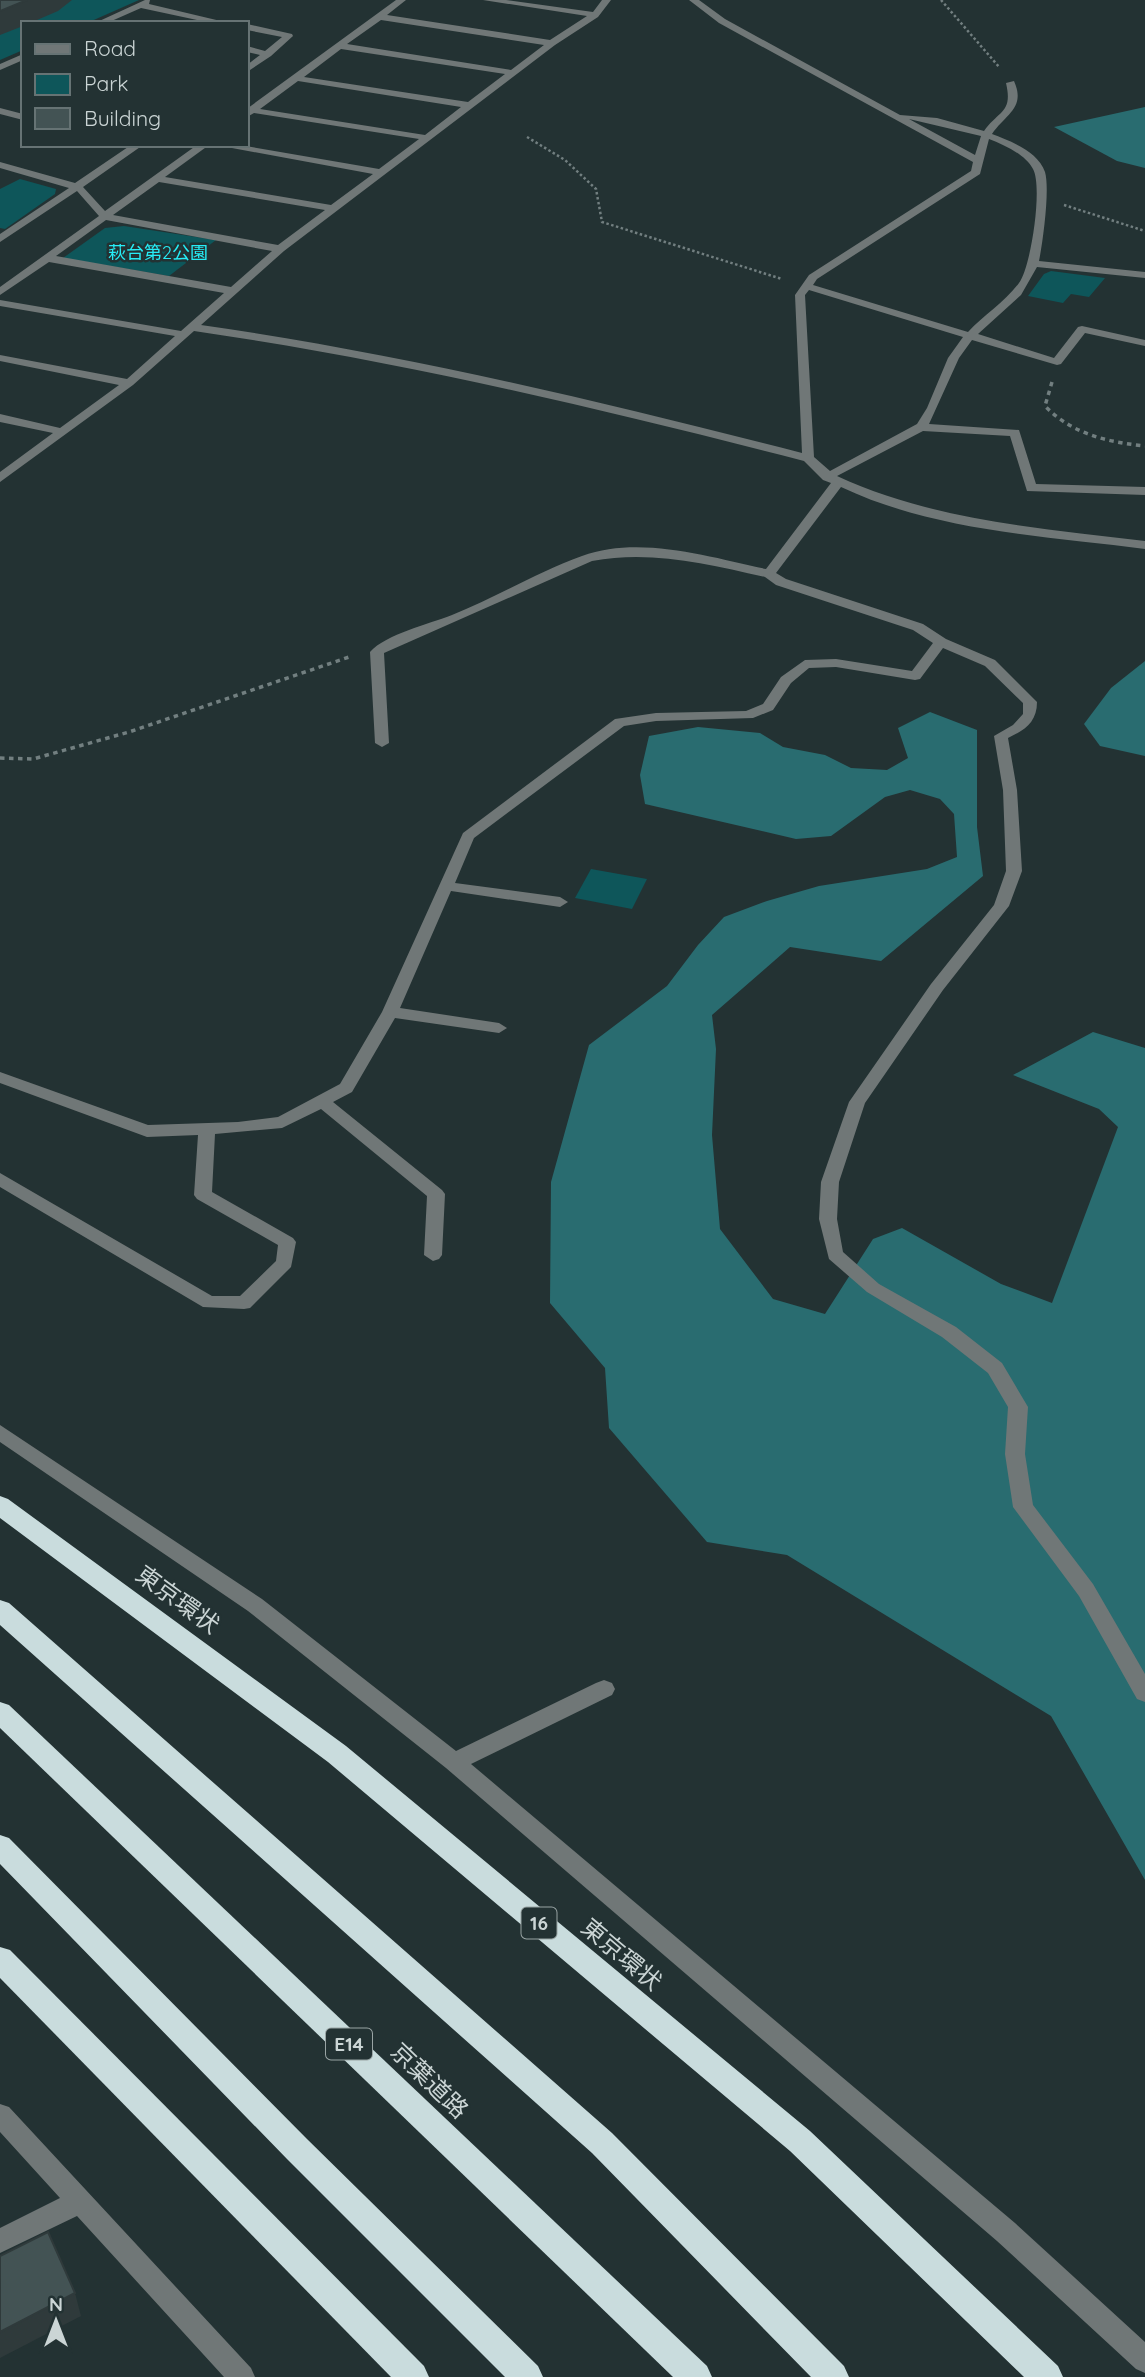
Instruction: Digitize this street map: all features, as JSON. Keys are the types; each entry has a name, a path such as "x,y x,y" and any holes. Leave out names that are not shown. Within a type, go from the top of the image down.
{"highway":[{"name":"東京環状","path":"0,1505 337,1754 800,2141 1046,2377"},
{"path":"0,1610 602,2143 833,2377"},
{"name":"京葉道路","path":"0,1712 696,2377"},
{"path":"0,1846 297,2149 527,2377"},
{"path":"0,1959 413,2377"}],"street":[{"path":"103,21 151,0"},
{"path":"249,112 402,0"},
{"path":"487,0 595,15"},
{"path":"0,478 129,383 280,248 336,209 380,172 472,106 552,43 595,15 607,0"},
{"path":"693,0 722,21 978,161"},
{"path":"139,5 215,21"},
{"path":"379,17 552,43"},
{"path":"248,27 289,36 248,68"},
{"path":"340,46 515,73"},
{"path":"248,49 268,54"},
{"path":"0,67 21,58"},
{"path":"295,78 472,106"},
{"path":"808,458 800,295 813,277 976,172 985,135 1014,108 1015,96 1011,83"},
{"path":"0,111 21,116"},
{"path":"249,112 428,138"},
{"path":"769,574 832,480 921,426 930,416 957,352 971,334 1026,283 1032,263 1040,198 1038,165 1009,145 985,135 939,121 896,115"},
{"path":"0,239 133,147"},
{"path":"0,292 201,147"},
{"path":"233,147 380,172"},
{"path":"0,164 78,187 105,217 280,248"},
{"path":"157,179 336,209"},
{"path":"47,258 233,290"},
{"path":"1032,263 1145,275"},
{"path":"806,286 1057,362 1082,329 1145,343"},
{"path":"0,303 181,334"},
{"path":"191,327 267,336 399,361 624,411 808,458 832,480 899,505 986,524 1145,545"},
{"path":"0,358 129,383"},
{"path":"0,418 63,432"},
{"path":"921,426 1015,433 1031,488 1145,491"},
{"path":"382,743 377,652 386,645 458,617 588,558 609,553 656,552 769,574 781,582 918,627 941,642 990,663 1030,702 1030,715 1000,736 1010,790 1014,871 1001,906 937,987 857,1102 830,1182 831,1231 835,1255 873,1288 948,1332 995,1368 1018,1408 1014,1454 1023,1507 1086,1590 1145,1693"},
{"path":"0,1077 147,1131 282,1122 346,1088 390,1012 468,836 620,722 656,717 748,715 768,707 786,680 805,664 835,663 915,676 941,642"},
{"path":"445,886 560,902"},
{"path":"390,1012 499,1028"},
{"path":"322,1101 436,1194 433,1255"},
{"path":"0,1179 209,1302 244,1303 285,1264 287,1241 203,1195 207,1129"},
{"path":"0,1432 255,1605 454,1762 1006,2232 1145,2360"},
{"path":"454,1762 604,1689"},
{"path":"0,2115 242,2377"},
{"path":"0,2241 81,2201"}],"path":[{"path":"941,0 1011,83"},
{"path":"527,137 565,160 596,189 602,222 806,286"},
{"path":"1040,198 1145,230"},
{"path":"1057,362 1045,406 1055,418 1098,439 1145,446"},
{"path":"0,758 33,759 129,732 386,645"}],"green space":[{"path":"0,0 139,0 92,21 21,21 21,51 0,60"},
{"path":"20,179 56,189 55,194 5,229 0,228 0,189"},
{"name":"萩台第2公園","path":"124,226 216,240 169,276 63,258 105,228"},
{"path":"1051,271 1105,278 1089,297 1071,294 1063,303 1028,296 1044,274"},
{"path":"591,869 647,879 632,909 575,898"}],"shaded area":[{"path":"1145,107 1145,168 1117,161 1054,127"},
{"path":"1145,661 1145,756 1100,746 1084,724 1111,688"},
{"path":"930,712 977,730 977,827 983,876 881,961 790,947 712,1015 716,1049 712,1135 720,1229 773,1299 825,1314 873,1239 902,1228 1001,1284 1052,1303 1118,1127 1099,1109 1013,1075 1093,1032 1145,1048 1145,1880 1051,1716 787,1555 707,1542 609,1428 605,1368 550,1303 551,1182 589,1045 667,986 698,945 724,917 819,886 927,869 957,857 954,814 940,799 910,790 885,797 831,836 796,839 645,804 640,775 649,736 698,727 760,733 783,747 825,755 851,768 887,770 908,758 898,728"}],"building":[{"path":"0,0 27,0 0,11"},
{"path":"48,2232 75,2293 0,2332 0,2256"}]}
